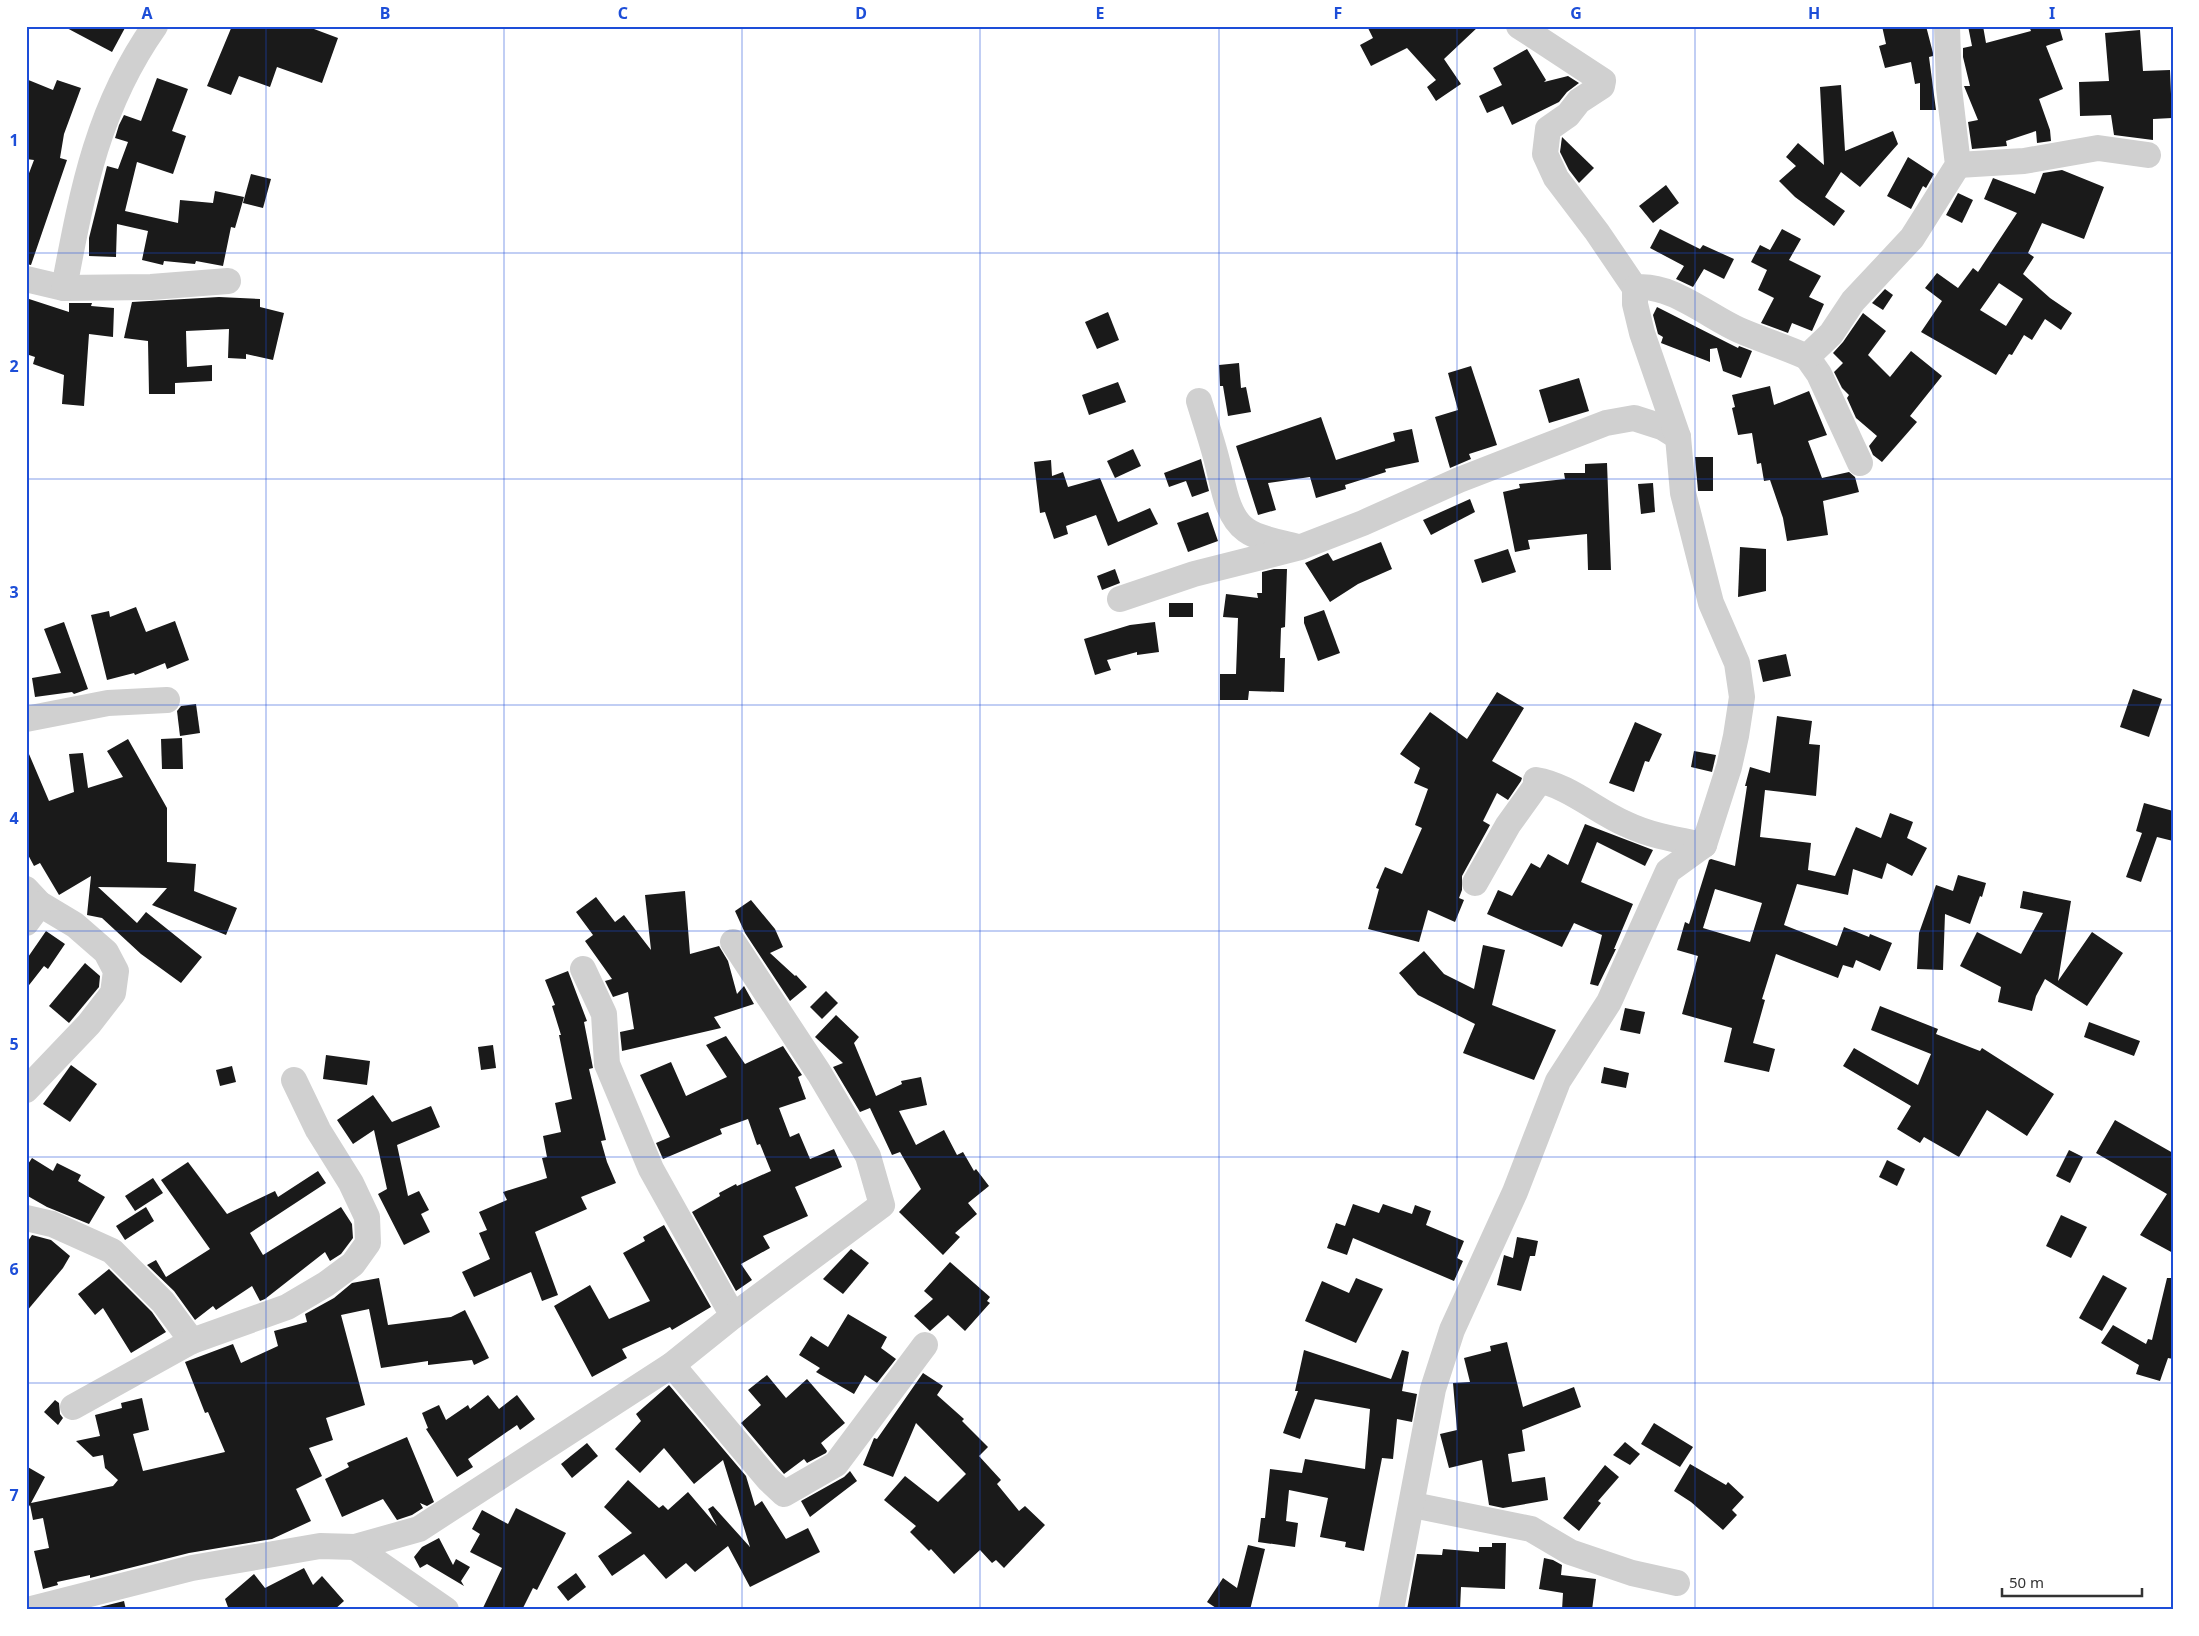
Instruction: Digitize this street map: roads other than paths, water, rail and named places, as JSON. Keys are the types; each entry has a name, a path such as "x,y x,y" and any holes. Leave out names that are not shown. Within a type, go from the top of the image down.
{"street":[{"path":"64,288 83,188 110,103 155,26"},
{"path":"1391,1610 1413,1505 1433,1389 1452,1330 1515,1192 1558,1081 1609,1002 1668,871 1704,845 1729,767 1742,698 1737,662 1711,603 1690,527 1682,493 1678,437 1642,334 1635,304 1635,288 1597,232 1556,178 1545,154 1548,129 1568,115 1579,101 1602,86 1603,81 1519,26"},
{"path":"1808,357 1831,334 1853,301 1912,238 1958,165 1949,88 1947,26"},
{"path":"1958,165 2024,162 2098,148 2148,155"},
{"path":"26,280 64,288 151,287 228,281"},
{"path":"1635,288 1645,286 1666,292 1698,307 1738,330 1808,357 1820,374 1860,463"},
{"path":"1199,402 1217,461 1223,489 1235,517 1245,530 1256,536 1301,548"},
{"path":"1120,599 1194,574 1301,548 1459,480 1606,423 1634,418 1656,424 1678,437"},
{"path":"26,719 108,703 167,700"},
{"path":"1475,883 1508,825 1536,786 1536,780 1551,782 1635,828 1652,834 1704,845"},
{"path":"26,1090 89,1024 113,993 116,971 106,952 75,926 31,906"},
{"path":"27,1610 192,1568 320,1546 355,1547 419,1529 672,1365 733,1316 882,1205 868,1156 819,1073 733,942"},
{"path":"583,969 604,1014 607,1064 651,1170 733,1316"},
{"path":"74,1407 192,1341 287,1307 326,1284 353,1264 368,1243 367,1217 351,1183 318,1130 294,1080"},
{"path":"26,1218 52,1224 112,1251 163,1302 192,1341"},
{"path":"672,1365 768,1479 784,1494 836,1464 925,1346"},
{"path":"1413,1505 1531,1529 1570,1552 1632,1573 1677,1583"},
{"path":"355,1547 446,1610"}]}
